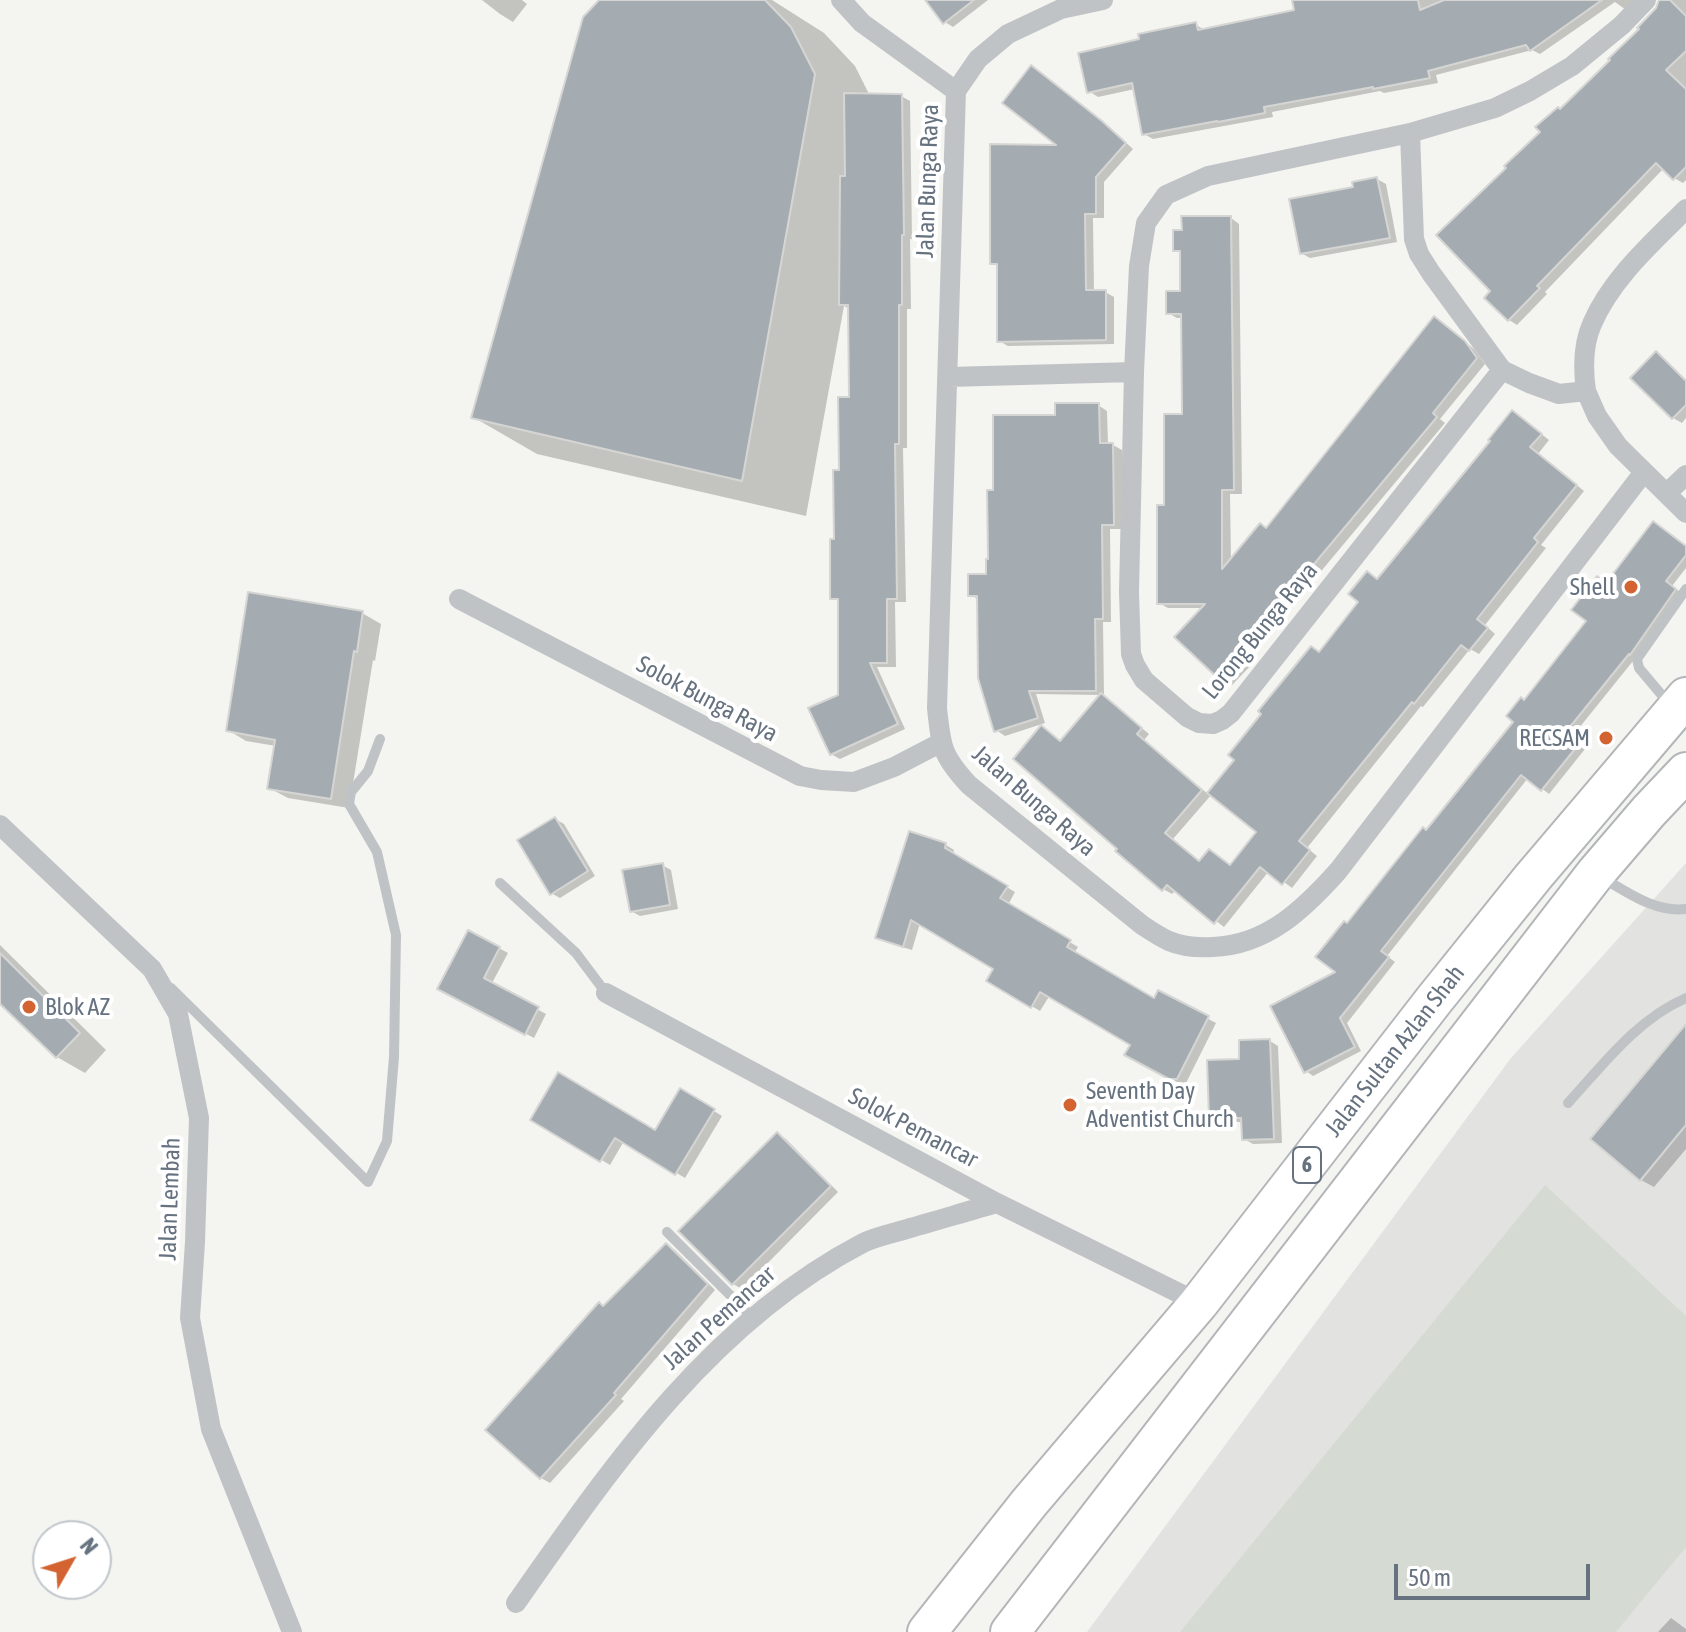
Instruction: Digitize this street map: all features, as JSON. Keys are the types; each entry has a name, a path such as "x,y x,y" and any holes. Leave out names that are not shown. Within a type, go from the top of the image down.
{"highway":[{"name":"Jalan Sultan Azlan Shah","path":"927,1632 1029,1503 1199,1303 1471,953 1680,704"},
{"name":"Jalan Sultan Azlan Shah","path":"1010,1632 1595,874 1686,772"}],"street":[{"path":"841,0 862,23 956,91"},
{"name":"Jalan Bunga Raya","path":"1103,0 1061,9 1008,34 978,59 956,91 937,708 940,743 952,767 969,785 1142,925 1171,942 1196,948 1226,947 1258,938 1286,922 1310,902 1338,871 1644,472"},
{"name":"Lorong Bunga Raya","path":"1502,370 1231,713 1213,724 1199,723 1187,717 1144,680 1131,654 1129,592 1134,372 1139,266 1146,223 1166,195 1208,176 1410,133 1495,108 1572,66 1622,25 1646,0"},
{"path":"1410,133 1414,239 1419,254 1502,370 1559,394 1586,391"},
{"path":"1686,209 1613,288 1591,324 1583,370 1586,391 1597,416 1618,446 1686,513"},
{"path":"948,377 1134,372"},
{"path":"1667,493 1686,475"},
{"name":"Solok Bunga Raya","path":"459,599 800,776 854,782 894,767 940,743"},
{"name":"Jalan Lembah","path":"0,825 152,969 178,1014 199,1118 190,1318 211,1429 292,1632"},
{"name":"Solok Pemancar","path":"606,993 997,1203 1199,1303"},
{"name":"Jalan Pemancar","path":"516,1603 591,1497 655,1416 702,1363 801,1278 867,1241 997,1203"}],"lane":[{"path":"1680,704 1639,668 1637,659 1686,589"},
{"path":"152,969 368,1182 387,1141 394,1057 396,935 377,852 349,804 351,792 368,771 380,739"},
{"path":"1595,874 1656,907 1686,909"},
{"path":"500,883 576,953 606,993"},
{"path":"1568,1103 1628,1037 1668,1006 1686,998"},
{"path":"667,1232 753,1318"}],"shaded area":[{"path":"1686,863 1686,1632 1087,1632 1511,1058"},
{"path":"1545,1185 1686,1316 1686,1547 1616,1632 1180,1632"}],"building":[{"path":"599,0 765,0 791,27 815,74 742,481 471,418 583,17"},
{"path":"925,0 974,0 943,24"},
{"path":"1292,0 1418,0 1420,10 1444,0 1602,0 1530,51 1526,45 1428,71 1430,78 1264,107 1265,113 1218,122 1142,135 1132,83 1087,93 1078,53 1139,39 1138,34 1196,22 1198,30 1294,10"},
{"path":"1659,0 1670,0 1686,16 1686,51 1666,70 1686,89 1686,167 1673,180 1656,163 1537,286 1540,288 1508,321 1484,298 1490,291 1436,235 1540,132 1535,127 1558,107 1560,109 1610,60 1639,29"},
{"path":"1031,65 1126,143 1096,177 1096,214 1085,214 1086,290 1106,290 1106,340 997,342 997,264 990,264 990,144 1056,145 1002,103"},
{"path":"844,93 902,94 904,235 902,305 899,305 899,444 895,444 897,599 887,599 887,663 870,663 898,724 830,755 808,708 838,695 838,599 830,599 830,539 834,539 833,470 839,470 838,397 849,397 848,305 839,305 840,176 845,176"},
{"path":"1377,177 1390,238 1300,254 1289,199 1353,187 1352,182"},
{"path":"1181,216 1231,216 1234,490 1222,490 1222,569 1260,523 1266,528 1434,316 1465,341 1477,358 1433,413 1437,417 1243,649 1248,654 1222,682 1174,637 1205,604 1157,604 1157,505 1164,505 1164,414 1182,414 1181,314 1166,314 1166,291 1180,291 1180,251 1173,251 1173,230 1182,230"},
{"path":"1656,351 1686,381 1686,405 1672,419 1630,378"},
{"path":"1055,403 1099,403 1100,443 1113,443 1114,525 1102,525 1103,619 1095,619 1096,691 1029,691 1038,718 994,732 978,678 977,596 968,596 968,574 986,574 987,490 993,490 993,415 1055,415"},
{"path":"1512,410 1542,434 1530,447 1577,485 1534,538 1538,542 1477,619 1488,628 1469,651 1461,645 1299,841 1310,850 1282,885 1260,867 1214,924 1167,885 1162,891 1013,759 1041,725 1060,741 1101,693 1142,728 1137,734 1202,790 1165,833 1199,861 1209,849 1230,865 1256,832 1207,793 1234,760 1228,755 1261,714 1258,711 1311,646 1319,652 1358,602 1348,594 1367,571 1377,579"},
{"path":"1653,521 1686,546 1686,555 1666,581 1676,589 1630,655 1565,733 1579,744 1541,791 1521,775 1381,951 1389,957 1340,1018 1355,1047 1304,1073 1270,1006 1335,972 1315,957 1344,921 1347,923 1423,827 1426,830 1513,722 1506,716 1521,697 1524,700 1586,621 1571,610 1597,576 1606,583"},
{"path":"248,592 363,611 331,799 267,789 275,740 226,731"},
{"path":"555,817 588,871 550,895 517,840"},
{"path":"909,831 946,843 945,848 1008,886 1000,898 1071,940 1067,947 1154,998 1158,990 1209,1016 1177,1079 1169,1079 1124,1055 1130,1045 1040,992 1031,1008 986,981 993,969 911,920 903,947 875,938"},
{"path":"663,863 670,905 630,912 622,870"},
{"path":"468,930 500,947 484,978 539,1007 525,1035 437,989"},
{"name":"Blok AZ","path":"0,953 80,1033 56,1058 0,1004"},
{"path":"1686,1024 1686,1125 1640,1181 1590,1139"},
{"path":"1270,1039 1274,1139 1242,1140 1241,1118 1209,1118 1207,1060 1239,1059 1239,1040"},
{"path":"558,1072 655,1130 680,1088 715,1109 675,1175 615,1138 600,1162 530,1120"},
{"path":"777,1132 831,1186 732,1285 678,1231"},
{"path":"666,1243 708,1284 614,1393 616,1395 540,1479 485,1430 599,1302 603,1306"}],"place":[{"name":"Shell","path":"1631,587"},
{"name":"RECSAM","path":"1606,738"},
{"name":"Blok AZ","path":"29,1007"},
{"name":"Seventh Day Adventist Church","path":"1070,1105"}]}
